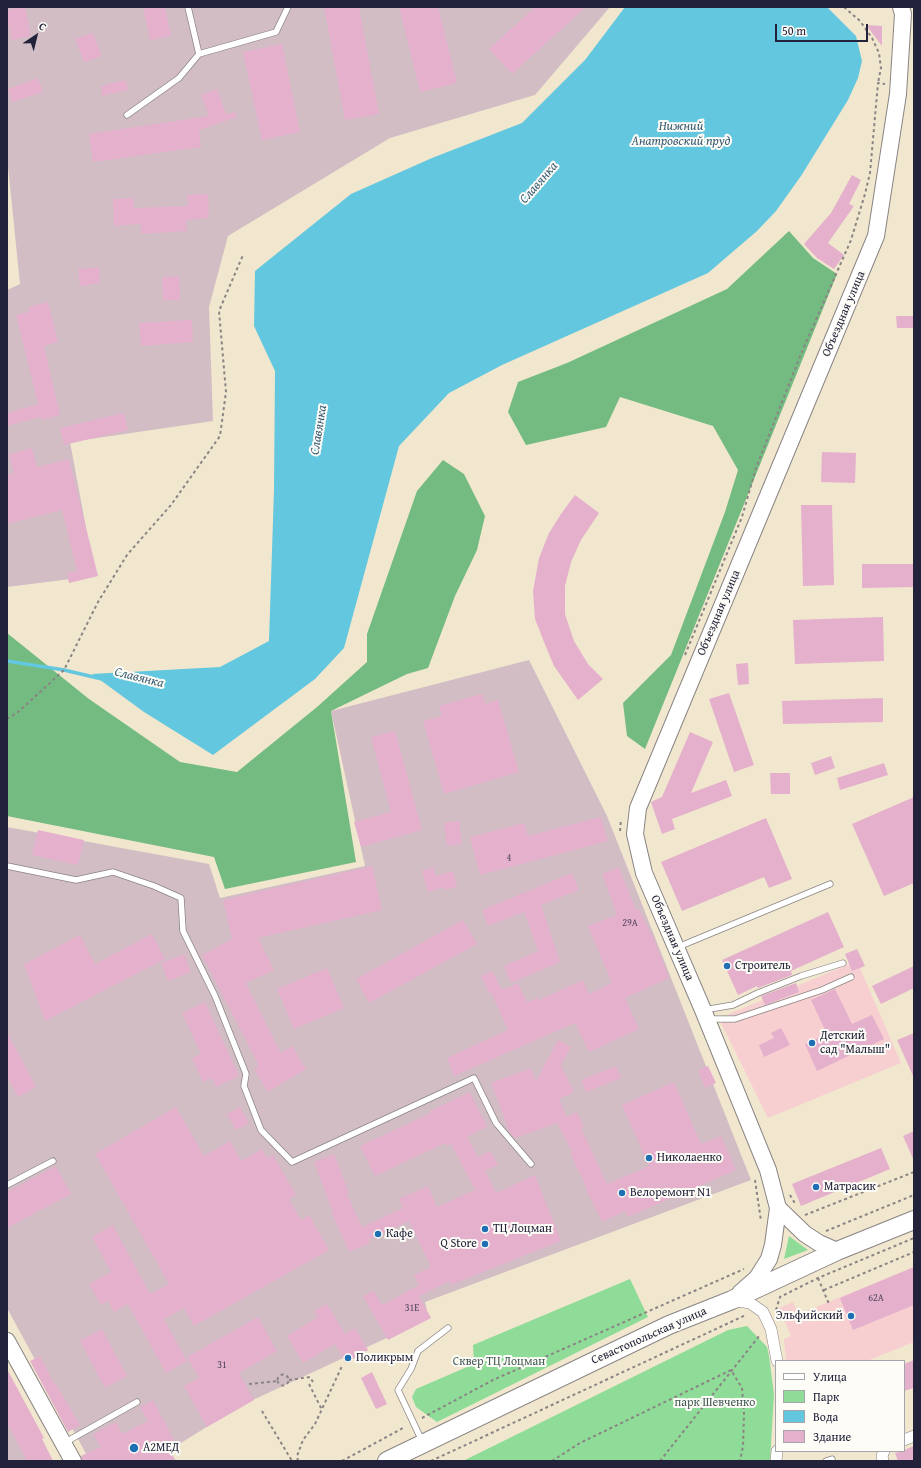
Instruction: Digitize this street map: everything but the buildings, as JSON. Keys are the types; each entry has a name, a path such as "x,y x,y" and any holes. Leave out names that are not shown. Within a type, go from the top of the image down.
{"main road":[{"name":"Объездная улица","path":"732,1300 757,1278 769,1259 773,1245 778,1208 768,1170 705,1015 644,873 635,834 638,808 876,236 898,94 903,14 901,7"},
{"path":"778,1208 804,1234 837,1252"},
{"name":"Севастопольская улица","path":"387,1461 669,1325 732,1300 837,1252 914,1220"},
{"path":"7,1340 73,1461"}],"street":[{"path":"732,1300 750,1303 763,1312 771,1329 777,1360"}],"lane":[{"path":"188,7 199,54"},
{"path":"127,115 179,78 199,54 276,32 288,7"},
{"path":"7,866 76,880 113,872 154,886 181,898 183,932 215,996 246,1074 244,1086 261,1130 292,1162 474,1078 496,1123 531,1164"},
{"path":"676,948 830,884"},
{"path":"705,1015 733,1005 758,993 801,976 843,963"},
{"path":"705,1015 735,1019 822,990 851,977"},
{"path":"7,1185 53,1161"},
{"path":"424,1443 398,1390 411,1369 418,1351 448,1328"},
{"path":"63,1443 137,1402"},
{"path":"826,1461 832,1459"}],"path":[{"path":"684,658 742,516 756,468 801,354 851,240 865,194 870,173 878,83 881,68 879,53 872,38 860,21 844,7"},
{"path":"878,83 888,84 898,94"},
{"path":"7,719 18,713 64,670 98,602 127,556 171,505 220,436 226,392 219,311 243,255"},
{"path":"621,835 620,827 622,816"},
{"path":"809,1220 803,1216 914,1172"},
{"path":"754,1175 762,1228"},
{"path":"789,1194 800,1210"},
{"path":"821,1227 827,1231 914,1195"},
{"path":"780,1298 818,1278 914,1238"},
{"path":"824,1290 914,1252"},
{"path":"342,1461 493,1380 743,1270 747,1266"},
{"path":"818,1278 829,1304"},
{"path":"433,1461 751,1312"},
{"path":"660,1461 763,1331"},
{"path":"298,1461 297,1456 303,1440 315,1424 342,1366"},
{"path":"552,1461 580,1443 731,1370"},
{"path":"731,1370 742,1388 744,1414 743,1446 740,1461"},
{"path":"278,1381 278,1378 282,1375 287,1377 289,1380"},
{"path":"278,1381 280,1385 283,1386 286,1385 289,1380 310,1377 313,1382"},
{"path":"249,1384 278,1381"},
{"path":"309,1384 322,1410"},
{"path":"262,1411 292,1461"}],"shaded area":[{"path":"7,7 610,7 535,95 390,138 228,236 209,307 213,421 70,442 95,576 7,587 7,290 20,284 7,157"},
{"path":"529,660 607,816 751,1180 425,1302 428,1314 391,1336 242,1405 176,1446 147,1461 90,1461 7,1308 7,827 209,864 220,898 365,866 331,711"},
{"name":"Детский сад \"Малыш\"","path":"857,961 901,1063 768,1118 721,1023 729,1014"},
{"path":"914,1267 914,1342 869,1360 786,1360 784,1339 791,1336 779,1308 793,1302 799,1314"},
{"path":"7,1374 53,1461 7,1461"}],"green space":[{"path":"789,231 813,258 837,274 645,749 627,736 623,703 671,655 725,512 738,470 713,426 620,397 606,427 526,445 508,412 518,382 567,363 727,289"},
{"path":"443,460 464,474 485,516 477,550 455,596 428,668 407,674 331,711 356,862 225,889 214,857 7,816 7,633 89,699 180,762 237,772 317,707 367,662 367,634 417,491"},
{"path":"789,1236 808,1250 784,1259"},
{"name":"Сквер ТЦ Лоцман","path":"630,1279 648,1317 437,1422 416,1407 412,1397 416,1389 474,1364 473,1345"},
{"name":"парк Шевченко","path":"747,1326 767,1347 769,1356 774,1394 770,1461 463,1461 728,1330"}],"water":[{"name":"Нижний Анатровский пруд","path":"625,7 827,7 856,36 862,61 858,78 848,100 801,176 776,211 757,231 708,273 502,365 449,393 399,446 344,648 315,679 213,755 144,712 92,674 220,667 269,641 274,490 275,371 254,326 255,271 351,194 432,158 522,123 585,60"}],"waterway":[{"name":"Славянка","path":"7,661 64,670 102,679"}],"place":[{"name":"Строитель","path":"727,966"},
{"name":"Детский сад \"Малыш\"","path":"812,1043"},
{"name":"Николаенко","path":"649,1158"},
{"name":"Матрасик","path":"816,1187"},
{"name":"Велоремонт N1","path":"622,1193"},
{"name":"ТЦ Лоцман","path":"485,1229"},
{"name":"Кафе","path":"378,1234"},
{"name":"Q Store","path":"485,1244"},
{"name":"Эльфийский","path":"851,1316"},
{"name":"Поликрым","path":"348,1358"},
{"name":"А2МЕД","path":"134,1448"}]}
